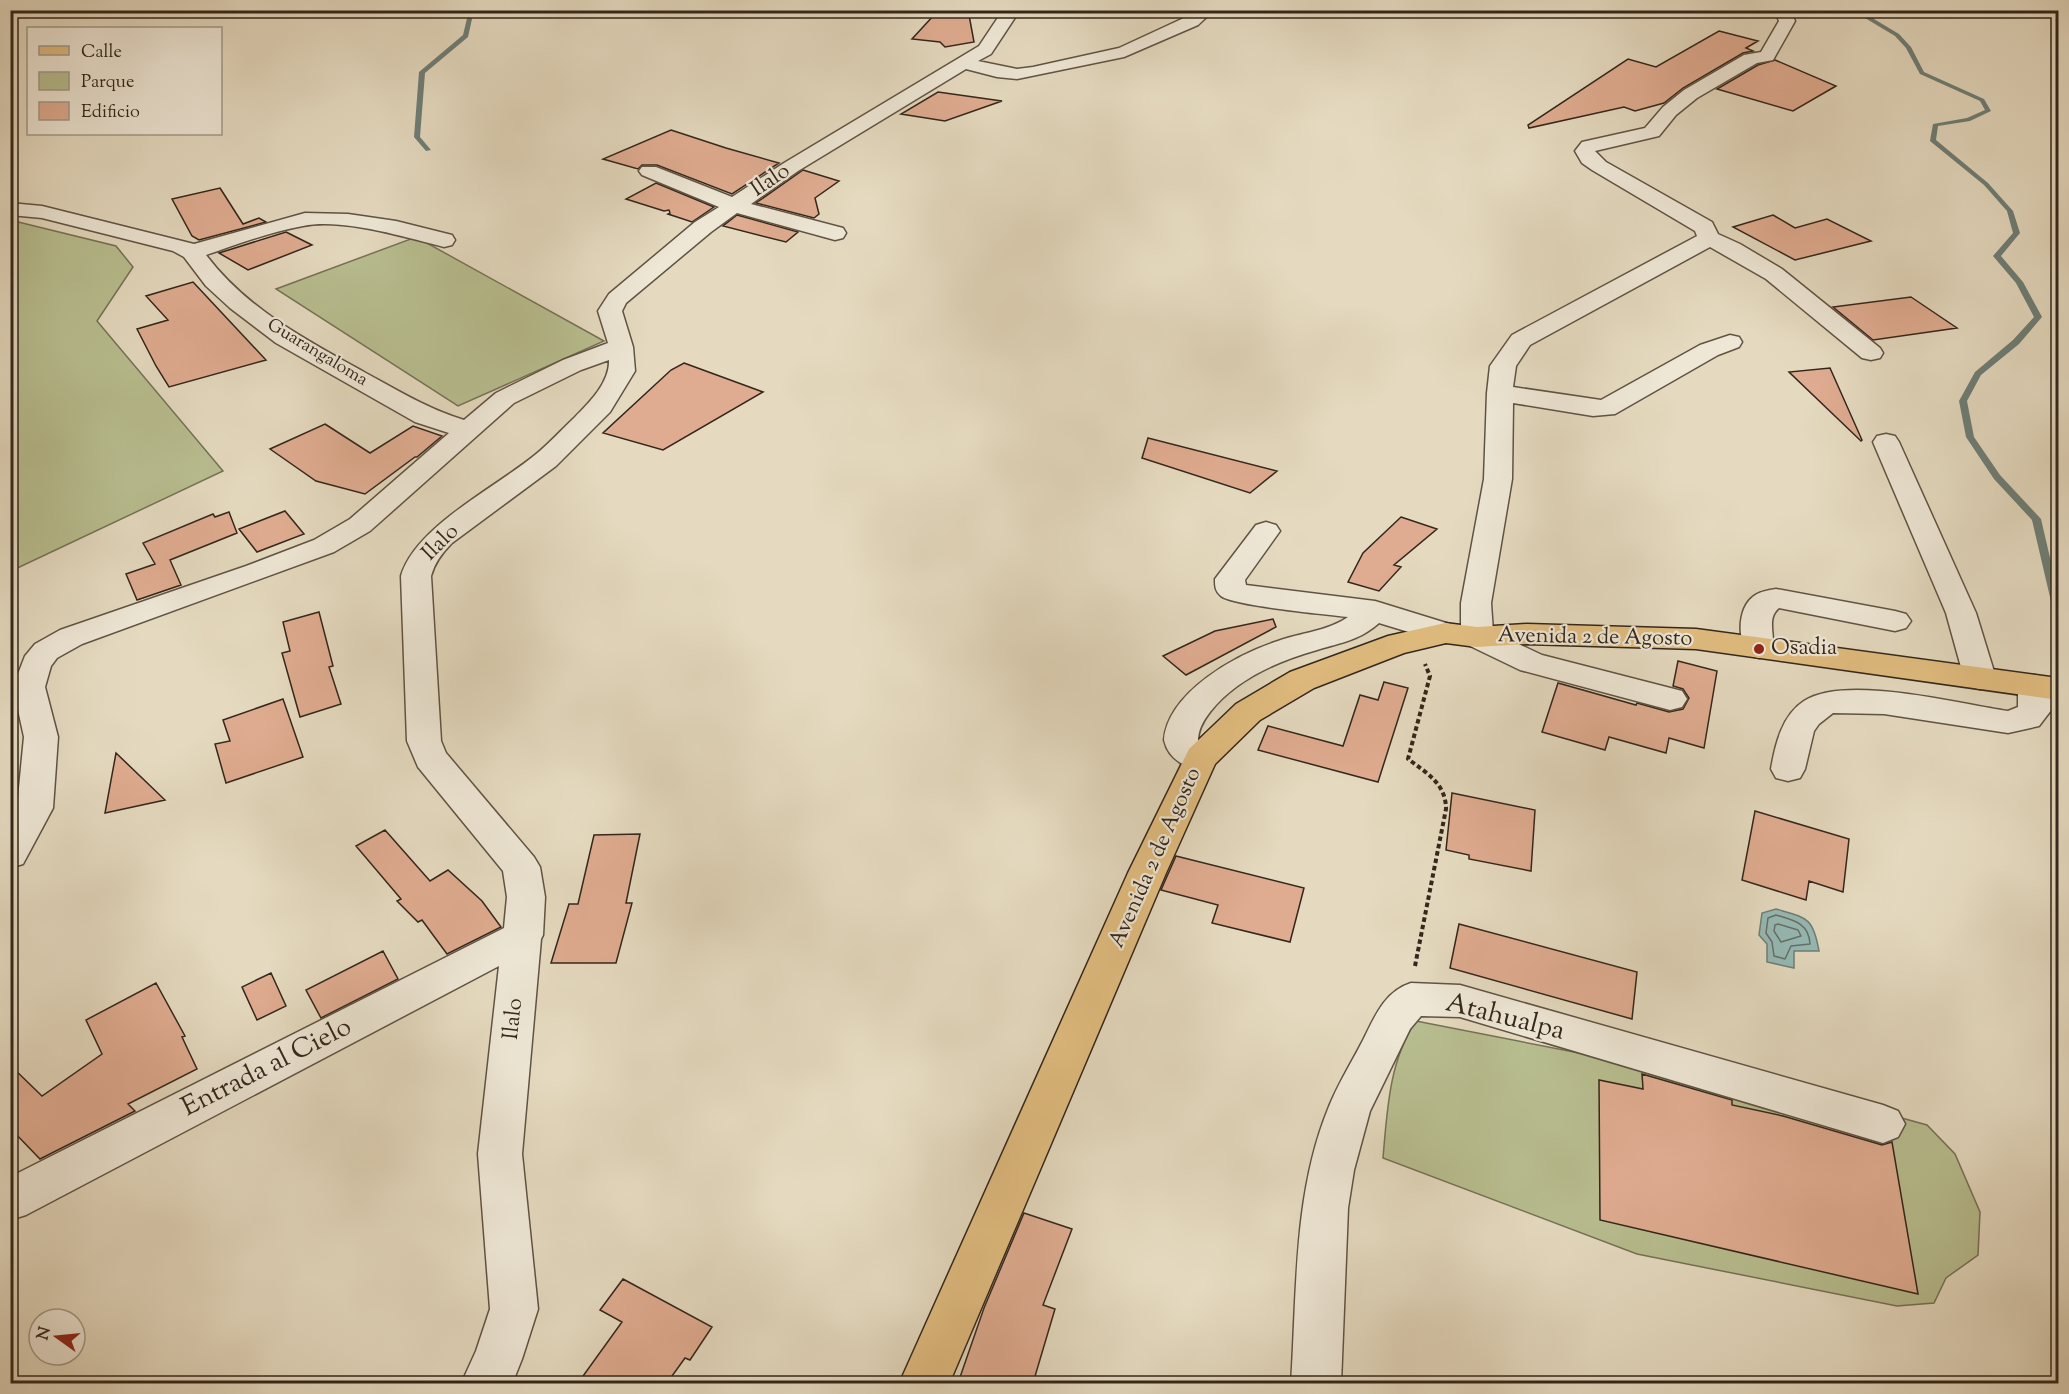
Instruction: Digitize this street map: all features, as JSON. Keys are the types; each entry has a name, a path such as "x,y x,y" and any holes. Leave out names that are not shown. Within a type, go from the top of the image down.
{"main road":[{"name":"Avenida 2 de Agosto","path":"924,1383 1143,884 1201,758 1248,712 1302,680 1399,644 1461,635 1527,634 1685,639 2046,687"}],"street":[{"name":"Ilalo","path":"486,1383 498,1359 514,1309 500,1154 524,935 526,897 521,867 430,758 424,741 416,576 422,558 430,548 546,460 601,406 621,371 621,347 610,311 617,299 703,227 791,167 985,50 1012,10"},
{"path":"964,63 997,72 1017,74 1033,72 1124,52 1192,21 1206,10"},
{"path":"1782,10 1787,21 1767,56 1749,60 1740,68 1727,72 1697,89 1664,115 1652,132 1589,146 1585,151 1589,159 1599,166 1704,227 1709,238 1762,265 1811,301 1871,353"},
{"path":"649,171 735,206 835,233"},
{"path":"10,209 42,212 92,223 181,246 192,252 305,219 348,220 396,228 444,240"},
{"path":"1461,635 1476,603 1498,479 1500,393 1503,366 1521,340 1709,238"},
{"name":"Guarangaloma","path":"192,252 214,281 238,303 285,338 424,416 467,430"},
{"path":"1500,393 1593,408 1606,408 1709,350 1730,342"},
{"path":"10,854 35,808 41,737 29,687 36,663 46,651 71,637 257,572 343,537 360,525 505,398 572,365 621,347"},
{"path":"1886,442 1961,613 1980,678"},
{"path":"1266,531 1230,579 1230,588 1238,593 1375,611 1461,635 1531,663 1670,699"},
{"path":"1759,648 1757,632 1759,607 1765,601 1776,598 1895,621"},
{"path":"1201,758 1187,753 1181,746 1180,738 1188,717 1210,690 1258,660 1300,643 1348,630 1375,611"},
{"path":"1788,769 1793,737 1805,718 1825,703 1858,701 2008,722 2027,718 2035,709 2046,687"},
{"name":"Entrada al Cielo","path":"10,1200 524,935"},
{"path":"1316,1383 1325,1208 1332,1170 1349,1110 1395,1018 1411,999"},
{"name":"Atahualpa","path":"1411,999 1460,1002 1884,1124"}],"path":[{"path":"1399,644 1423,659 1430,676 1408,759 1429,774 1446,795 1412,979 1411,999"}],"green space":[{"path":"10,220 116,246 133,267 97,321 223,471 11,571"},
{"path":"416,237 604,341 458,406 276,289"},
{"path":"1416,1021 1880,1112 1927,1125 1955,1154 1980,1212 1978,1255 1946,1278 1934,1303 1897,1306 1637,1254 1383,1158 1388,1105 1395,1070 1407,1036"}],"water":[{"path":"1776,909 1802,917 1811,925 1817,940 1819,951 1794,951 1794,968 1767,962 1767,944 1759,935 1762,913"}],"building":[{"path":"935,14 969,15 974,42 945,47 940,42 912,39"},
{"path":"1719,31 1758,41 1746,48 1753,51 1743,53 1683,88 1664,103 1635,111 1624,107 1529,128 1528,125 1628,59 1656,67"},
{"path":"1775,60 1836,86 1793,111 1717,89 1758,65"},
{"path":"938,92 1002,101 945,121 901,114"},
{"path":"671,130 779,163 732,194 657,165 642,165 638,169 603,159"},
{"path":"803,170 839,181 815,198 819,214 814,218 756,203"},
{"path":"656,183 714,207 692,222 668,214 669,210 664,211 626,199"},
{"path":"220,188 243,224 259,218 266,222 199,240 192,236 172,199"},
{"path":"737,215 798,232 786,242 723,226"},
{"path":"1773,215 1795,228 1827,219 1871,241 1795,260 1733,227"},
{"path":"286,232 312,245 248,270 219,253"},
{"path":"193,282 266,360 169,387 137,329 168,320 146,296"},
{"path":"1911,297 1957,328 1873,340 1833,307"},
{"path":"684,363 763,392 663,450 603,433 671,370"},
{"path":"1830,368 1862,440 1861,441 1789,372"},
{"path":"325,424 370,453 413,426 442,436 365,494 316,481 270,449"},
{"path":"1148,438 1277,471 1250,493 1142,458"},
{"path":"285,511 304,534 257,552 239,529"},
{"path":"229,512 237,533 170,560 181,585 137,600 126,574 155,564 143,543 213,514 215,517"},
{"path":"1401,517 1437,529 1394,565 1401,567 1379,591 1348,582 1363,553"},
{"path":"319,612 333,666 329,667 341,704 300,717 282,653 290,651 283,622"},
{"path":"1273,619 1276,627 1186,675 1163,656 1215,631"},
{"path":"1678,661 1717,671 1704,748 1669,738 1666,753 1609,737 1605,750 1542,732 1558,683 1669,712 1683,709 1689,698 1683,689 1673,686"},
{"path":"1384,682 1408,688 1378,782 1258,750 1268,726 1343,746 1360,695 1378,700"},
{"path":"283,699 303,757 226,783 215,744 230,741 223,720"},
{"path":"116,753 165,800 105,813"},
{"path":"1452,793 1535,810 1531,871 1469,859 1469,855 1446,850"},
{"path":"1755,811 1849,839 1843,892 1809,881 1806,900 1742,880"},
{"path":"385,830 430,881 448,870 482,901 501,927 447,954 422,920 418,922 397,901 401,899 356,846"},
{"path":"640,834 626,903 632,903 616,963 551,963 569,904 578,904 594,835"},
{"path":"1176,856 1304,888 1290,942 1212,923 1218,905 1161,890"},
{"path":"1459,924 1637,972 1632,1019 1450,968"},
{"path":"383,951 398,979 321,1018 306,990"},
{"path":"271,973 286,1006 257,1020 242,987"},
{"path":"156,983 185,1036 182,1037 197,1069 128,1104 135,1111 40,1159 10,1128 10,1065 42,1096 102,1054 86,1020"},
{"path":"1642,1074 1732,1100 1732,1105 1783,1116 1882,1145 1892,1142 1918,1294 1600,1220 1599,1080 1643,1089"},
{"path":"1024,1213 1072,1229 1043,1305 1055,1309 1033,1383 958,1383 984,1308"},
{"path":"623,1279 712,1327 690,1360 685,1358 667,1383 578,1383 622,1322 600,1310"}],"waterway":[{"path":"428,150 417,137 422,72 466,36 472,10"},
{"path":"1867,17 1897,35 1908,47 1922,73 1982,100 1988,111 1968,120 1935,125 1933,141 1986,184 2010,211 2017,233 1997,256 2019,282 2038,317 2016,342 1978,374 1963,401 1970,437 1997,477 2036,519 2058,610"}],"place":[{"name":"Osadia","path":"1759,649"}]}
